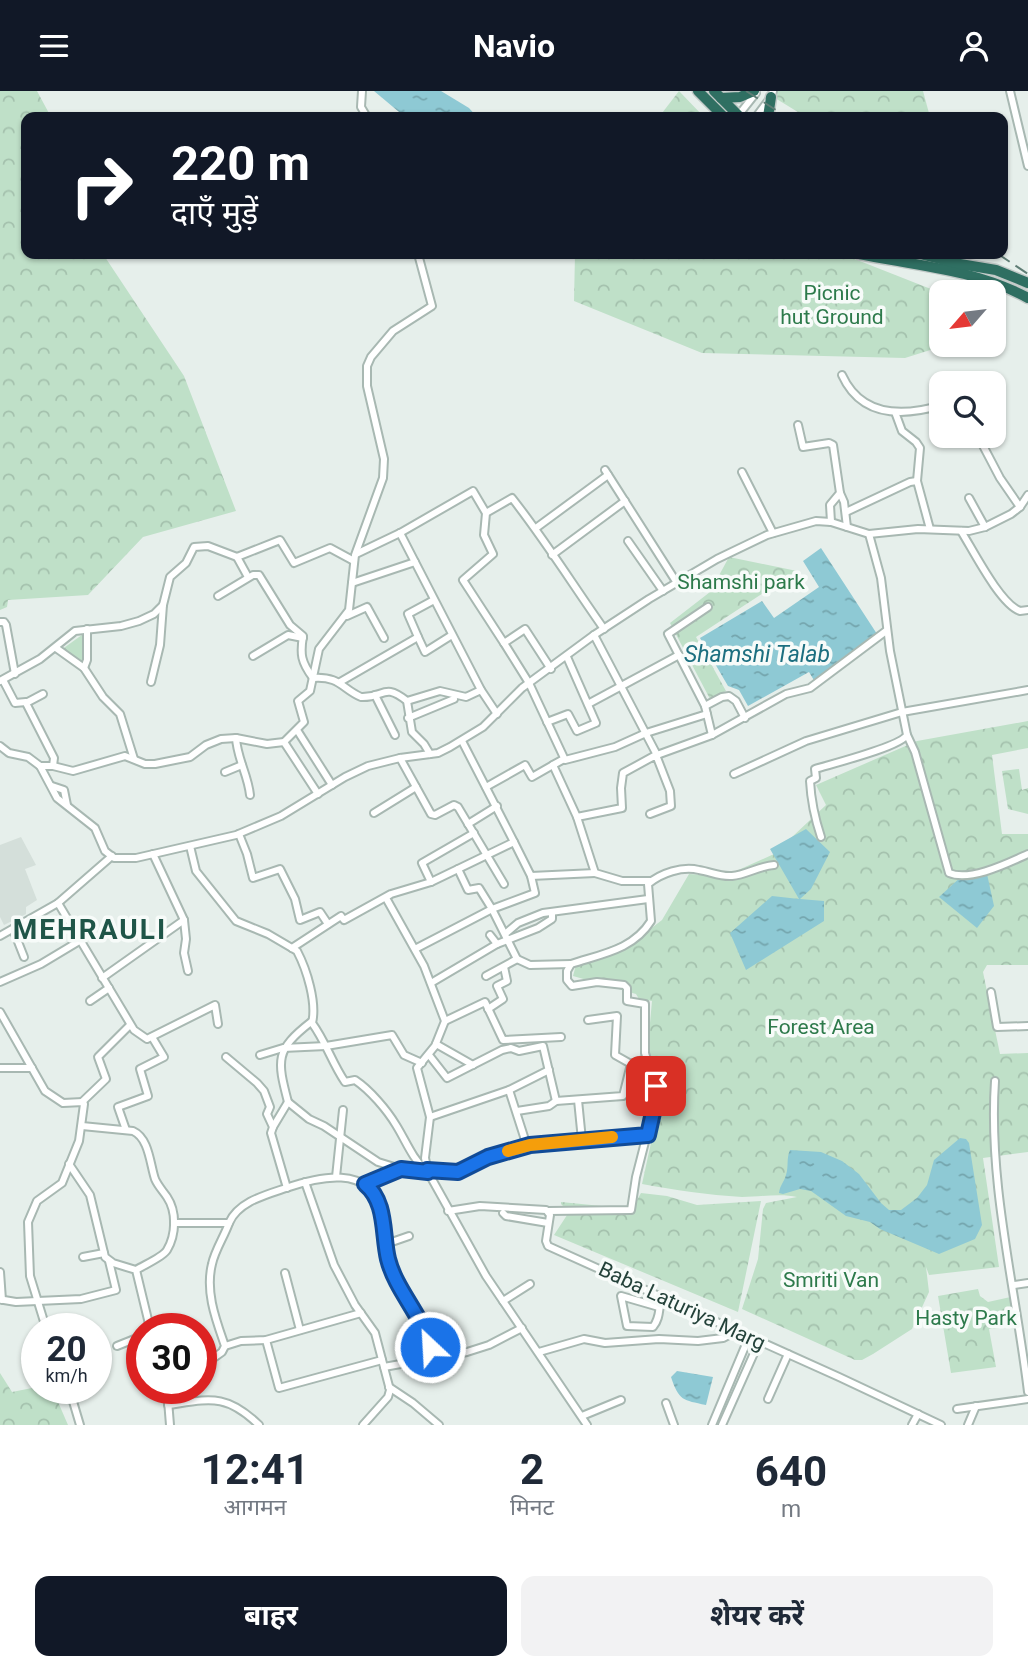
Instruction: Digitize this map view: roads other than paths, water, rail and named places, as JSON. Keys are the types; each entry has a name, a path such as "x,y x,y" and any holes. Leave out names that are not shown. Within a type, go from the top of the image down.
{"highway":[{"path":"698,91 719,112"},
{"path":"718,94 740,97 756,91"},
{"path":"718,94 734,112"},
{"path":"769,112 772,94"},
{"path":"885,259 958,273 1002,286 1028,298"},
{"path":"940,259 996,270 1028,283"}],"street":[{"path":"362,91 361,107 364,112"},
{"path":"741,112 756,91"},
{"path":"1010,91 1028,166"},
{"path":"759,112 772,94"},
{"path":"40,766 79,771 121,757 134,758 145,764 184,759 214,741 236,738 260,744 284,742 304,722 297,703 309,693 319,649 345,617 351,605 354,558 380,488 384,469 382,444 367,386 367,366 371,357 393,331 432,306 419,259"},
{"path":"842,375 849,391 870,407 895,412 929,407"},
{"path":"895,412 902,431 920,448 917,481 930,529"},
{"path":"798,425 803,447 829,443 833,445 847,527"},
{"path":"984,448 1020,507"},
{"path":"742,472 773,533"},
{"path":"536,528 606,473 677,583"},
{"path":"846,512 917,481"},
{"path":"354,558 473,491 486,513 484,535 494,554 463,580 529,683 564,759"},
{"path":"831,522 830,505 840,493"},
{"path":"0,746 9,753 28,757 40,766 52,786 64,790 67,805 95,828 105,851 112,856 128,859 190,846 239,834 281,816 368,766 430,754 462,741 483,727 529,683 594,635 663,591 751,542 811,522 831,522 869,534 930,529 961,531 985,527 1020,507 1028,495"},
{"path":"486,513 512,498 536,528 604,629"},
{"path":"969,498 985,527"},
{"path":"552,555 625,502"},
{"path":"961,531 984,570 1009,604 1020,611 1028,610"},
{"path":"400,533 496,714"},
{"path":"869,534 883,586 886,631 907,735 915,752 950,874 990,870 1028,854"},
{"path":"237,557 280,540 295,563 330,548 354,558"},
{"path":"628,541 663,591"},
{"path":"151,682 160,645 167,583 186,563 194,547 208,546 237,557 248,577"},
{"path":"352,583 415,562"},
{"path":"218,596 248,577 259,575 290,625 301,633 303,638 300,657 313,678"},
{"path":"434,600 408,614 425,652 452,635"},
{"path":"43,694 26,703 15,703 1,680 56,648 75,631 139,621 154,614 163,605"},
{"path":"345,617 367,607 384,638"},
{"path":"708,607 668,634 706,710 712,735"},
{"path":"0,622 6,625 15,674"},
{"path":"84,668 87,660 87,629"},
{"path":"504,643 525,629 551,669"},
{"path":"577,817 622,808 623,773 656,755 712,735 786,694 816,685 886,631"},
{"path":"253,656 288,635 303,638"},
{"path":"594,635 646,733 670,791 671,806 650,814"},
{"path":"340,682 418,637"},
{"path":"56,648 84,668 103,697 120,714 134,758"},
{"path":"588,704 679,655"},
{"path":"547,722 566,714 577,731 596,722 566,657"},
{"path":"313,678 340,682 358,696 366,698 392,691 407,701"},
{"path":"407,701 440,691 466,697 481,690"},
{"path":"734,773 806,741 902,712 1028,690"},
{"path":"375,695 395,735"},
{"path":"486,787 525,765 532,777 564,759 605,750 706,710 722,697 729,696 736,701 745,717"},
{"path":"408,718 454,699"},
{"path":"407,701 408,718 414,736 424,744 430,754"},
{"path":"26,703 54,758 53,766"},
{"path":"297,730 332,785"},
{"path":"821,837 814,816 810,781 816,778 815,769 888,746 904,740 907,735"},
{"path":"236,738 250,795"},
{"path":"415,949 492,909 535,893 531,876 462,741"},
{"path":"284,742 318,794"},
{"path":"400,758 432,814 456,805 504,884"},
{"path":"225,772 242,765"},
{"path":"553,765 577,817 595,873"},
{"path":"374,813 415,787"},
{"path":"468,824 497,806"},
{"path":"431,882 422,863 474,833"},
{"path":"239,834 253,879 281,869 295,899 300,921 320,912 328,924"},
{"path":"292,948 341,916 344,920 386,898 431,882 514,842"},
{"path":"190,846 196,871 236,921 264,932 299,954 314,1014 311,1022 283,1048 281,1074 288,1102 378,1162 401,1169 458,1172 488,1157 527,1146 648,1135"},
{"path":"153,853 184,920 184,953 188,971"},
{"path":"0,936 58,903 112,856"},
{"path":"458,869 468,890 479,888 517,959 530,965 571,964 633,942 651,921 647,889 660,875 691,869 722,877 734,876 774,865"},
{"path":"531,876 595,873 622,881 652,881"},
{"path":"386,898 415,949 431,983 444,1021 436,1044 417,1072 430,1117 425,1158 427,1171"},
{"path":"431,983 497,944 519,923 543,913 648,899"},
{"path":"58,903 134,1030 147,1039 215,1005 218,1024"},
{"path":"506,937 538,928 552,919 552,912"},
{"path":"102,978 184,920"},
{"path":"13,929 24,957"},
{"path":"490,935 497,944"},
{"path":"0,982 41,964 81,940"},
{"path":"486,976 517,959"},
{"path":"448,1211 481,1206 548,1211 629,1211 632,1207 636,1177 656,1094 656,1086 646,1059 645,1004 627,1001 627,988 624,985 597,982 572,986 566,980 571,964"},
{"path":"488,1009 503,999 497,986 507,981 505,967"},
{"path":"90,1001 109,988"},
{"path":"991,992 997,1027 1028,1025"},
{"path":"444,1021 485,1002 503,1040 561,1037"},
{"path":"0,1012 45,1091 54,1099 68,1104 82,1102 106,1079 98,1057 130,1025"},
{"path":"588,1020 617,1016 615,1055 631,1064 646,1059"},
{"path":"311,1022 345,1081 355,1080 396,1125 415,1159 427,1171 503,1301 587,1425"},
{"path":"260,1055 283,1048 326,1046 393,1035 404,1055 422,1063"},
{"path":"126,1131 118,1107 148,1096 140,1069 164,1057 152,1037"},
{"path":"436,1044 473,1065"},
{"path":"429,1055 447,1077 502,1050 510,1048 519,1051 543,1046 556,1101"},
{"path":"226,1057 264,1091 270,1107 267,1114 273,1127"},
{"path":"517,1111 549,1106 556,1101 623,1096 631,1064"},
{"path":"0,1068 32,1068"},
{"path":"430,1117 509,1090 549,1070"},
{"path":"995,1081 995,1163 1028,1392"},
{"path":"509,1090 527,1146"},
{"path":"579,1100 582,1140"},
{"path":"41,1313 29,1270 27,1222 37,1201 62,1183 77,1148 82,1126 82,1102"},
{"path":"287,1188 271,1133 288,1102"},
{"path":"335,1177 343,1110"},
{"path":"82,1126 137,1133 142,1138 155,1180 170,1202 174,1223 172,1241 166,1253 136,1271"},
{"path":"0,1272 2,1300 16,1302 81,1299 116,1290 90,1195 69,1164"},
{"path":"365,1184 401,1169"},
{"path":"217,1356 225,1346 213,1310 210,1285 213,1259 232,1215 241,1207 287,1188 335,1177 365,1184 374,1193 380,1207 392,1270 428,1339 432,1360"},
{"path":"305,1182 334,1265 374,1333 389,1387 388,1397 363,1425"},
{"name":"Baba Laturiya Marg","path":"548,1211 548,1246 941,1425"},
{"path":"503,1213 506,1216 548,1223"},
{"path":"174,1223 229,1223"},
{"path":"386,1244 409,1236"},
{"path":"83,1257 104,1253"},
{"path":"109,1261 136,1271"},
{"path":"136,1271 146,1313"},
{"path":"285,1273 300,1330"},
{"path":"1014,1286 1028,1283"},
{"path":"503,1301 530,1284"},
{"path":"659,1307 621,1296 627,1326 653,1327 659,1319 662,1297"},
{"path":"225,1346 241,1341 266,1340 361,1313"},
{"path":"266,1340 279,1388 383,1364 432,1360 476,1350 523,1328"},
{"path":"539,1352 584,1339 605,1343 659,1339 698,1341 723,1338 736,1331"},
{"path":"712,1425 749,1337"},
{"path":"117,1346 126,1342"},
{"path":"722,1425 759,1342"},
{"path":"768,1399 788,1355"},
{"path":"389,1387 439,1425"},
{"path":"957,1409 1028,1399"},
{"path":"170,1425 168,1405 201,1400 226,1402 240,1408 259,1425"},
{"path":"582,1416 621,1400"},
{"path":"666,1403 674,1425"},
{"path":"74,1404 80,1425"},
{"path":"968,1425 976,1406"},
{"path":"912,1425 918,1414"}],"water":[{"path":"374,91 441,91 473,112 399,112"},
{"name":"Shamshi Talab","path":"821,548 877,634 815,682 809,672 748,706 739,690 728,686 700,638 762,601 774,618 819,587 803,561"},
{"path":"806,829 830,852 811,889 800,899 824,901 824,921 746,970 730,933 772,896 799,899 770,849"},
{"path":"987,874 994,906 977,928 939,897 962,876"},
{"path":"960,1138 969,1143 982,1225 975,1239 939,1254 880,1229 870,1222 846,1216 811,1191 800,1189 779,1193 787,1172 790,1150 821,1152 842,1161 859,1174 889,1210 901,1210 917,1198 927,1185 934,1160"},
{"path":"677,1371 713,1377 706,1405 687,1400 680,1395 671,1377"}],"railway":[{"path":"746,91 779,112"},
{"path":"1006,259 1028,274"}],"district":[{"name":"MEHRAULI","path":"90,929"}],"park label":[{"name":"Picnic hut Ground","path":"832,305"},
{"name":"Shamshi park","path":"741,582"},
{"name":"Forest Area","path":"821,1027"},
{"name":"Smriti Van","path":"831,1280"},
{"name":"Hasty Park","path":"966,1318"}]}
